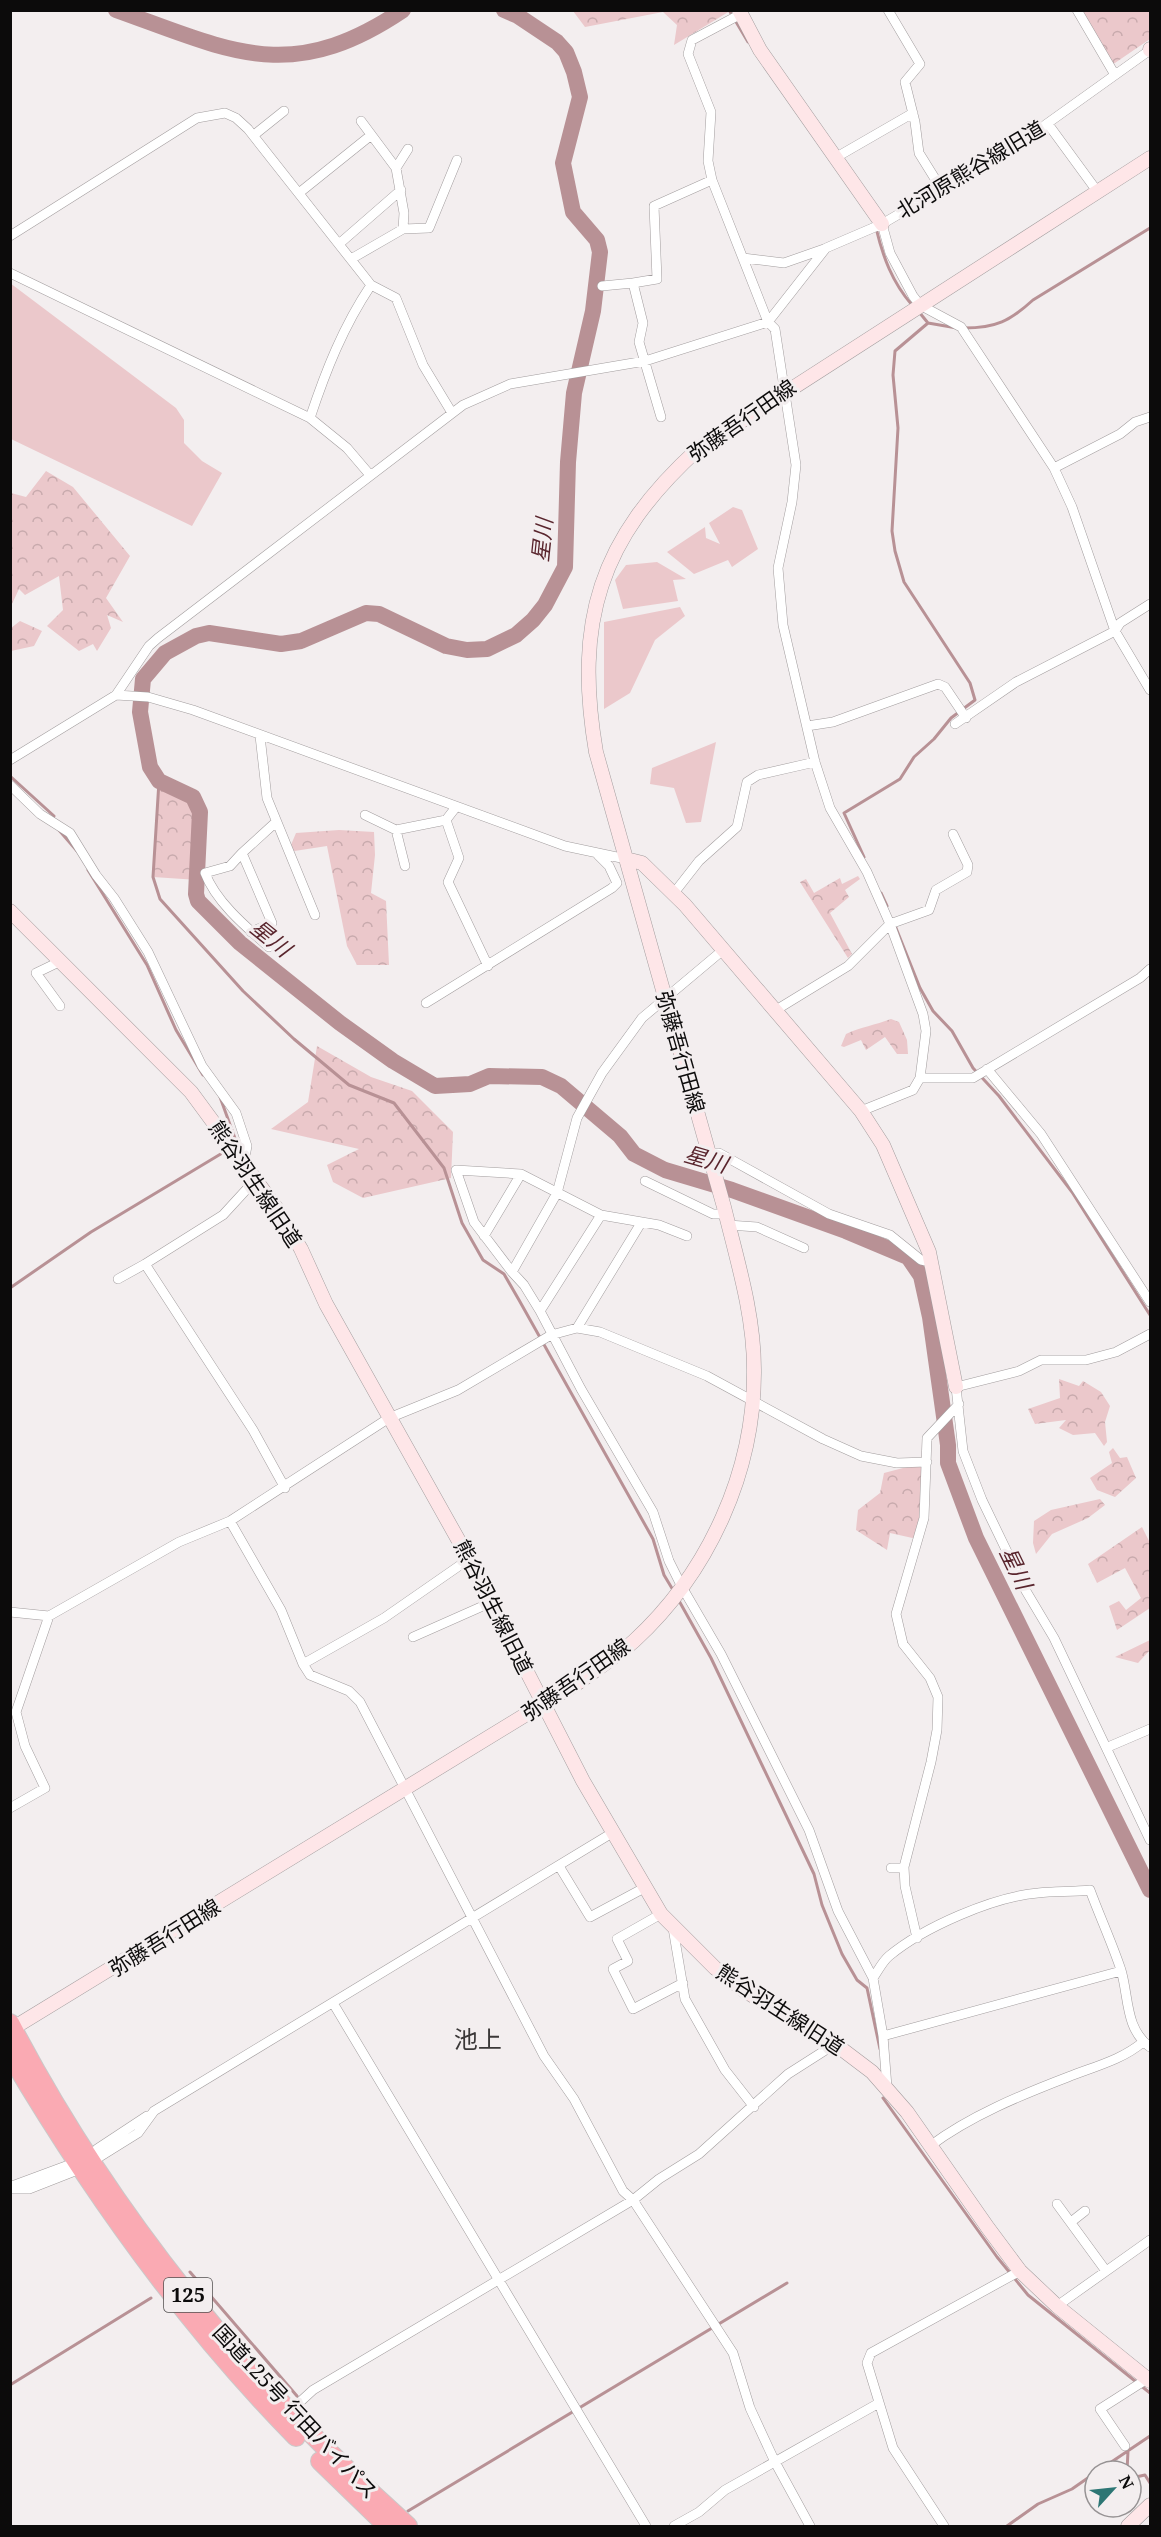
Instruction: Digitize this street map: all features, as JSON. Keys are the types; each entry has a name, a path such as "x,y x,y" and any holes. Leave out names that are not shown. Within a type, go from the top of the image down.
{"highway":[{"name":"国道125号 行田バイパス","path":"11,2027 84,2161 144,2258 204,2335 277,2417 387,2526"},
{"name":"国道125号 行田バイパス","path":"10,2055 84,2161 180,2285 289,2412 408,2526"}],"street":[{"path":"888,10 920,64 905,82 913,113 919,153 942,190"},
{"path":"1077,10 1114,75"},
{"path":"740,12 692,40 688,54 711,112 708,160 712,180 768,322 775,329 796,465 792,502 778,568 783,625 815,762 830,808 867,872 890,924 923,1014 926,1031 920,1078 913,1090 861,1111"},
{"name":"北河原熊谷線旧道","path":"740,12 760,50 882,224 942,190 1048,124 1150,50"},
{"path":"254,135 284,111"},
{"path":"10,236 197,118 225,113 236,117 254,135 371,285 396,298 423,365 452,413"},
{"path":"836,158 913,113"},
{"path":"361,122 396,168 404,213 403,229"},
{"path":"1048,124 1097,191"},
{"path":"299,193 370,136"},
{"path":"396,168 408,149"},
{"name":"弥藤吾行田線","path":"11,2027 579,1682 633,1641 682,1587 713,1538 731,1497 742,1463 753,1401 751,1336 726,1215 596,752 588,704 589,633 597,598 623,536 640,508 698,448 1150,158"},
{"path":"351,260 403,229 429,228 457,160"},
{"path":"602,286 657,279 654,206 712,180"},
{"path":"339,244 401,190"},
{"path":"743,258 784,263 882,224 890,253 920,305 961,327 1054,468 1072,507 1115,631 1150,690"},
{"path":"10,760 121,695 149,646 463,405 510,384 645,361 768,322 826,248"},
{"path":"10,273 310,418 347,448 370,475"},
{"path":"633,283 643,323 639,342 661,417"},
{"path":"310,418 327,364 351,316 371,285"},
{"path":"1054,468 1120,434 1135,422 1150,417"},
{"path":"955,724 966,718 983,702 1016,682 1115,631 1120,622 1150,604"},
{"path":"807,726 833,722 938,684 945,687 966,718"},
{"path":"121,695 148,697 193,710 456,807 598,855 642,863 674,893 861,1111 883,1145 931,1262 959,1404 963,1451 986,1508 1021,1582 1054,1638 1150,1840"},
{"path":"260,736 267,798 315,915"},
{"path":"674,893 699,861 736,826 747,782 758,775 815,762"},
{"path":"10,785 40,814 70,833 148,952 202,1065 236,1113 248,1146 237,1152"},
{"path":"365,815 396,830 446,820 456,807"},
{"path":"446,820 459,858 448,882 488,966"},
{"path":"269,947 252,932 209,884 205,873 230,866 276,822"},
{"path":"396,830 405,866"},
{"path":"776,1010 848,966 890,924 929,910 936,890 967,872 968,865 953,834"},
{"path":"243,853 272,923 252,932"},
{"path":"426,1002 488,966 545,927 617,883 609,866 598,855"},
{"name":"熊谷羽生線旧道","path":"10,911 191,1092 256,1179 301,1249 326,1304 470,1559 543,1705 612,1833 661,1914 715,1968 745,1991 835,2044 872,2072 887,2087 930,2146 1015,2274 1149,2380"},
{"path":"512,1272 557,1193 577,1118 602,1073 642,1018 664,997 723,950"},
{"path":"60,1006 36,973 61,961"},
{"path":"920,1078 974,1078 1140,978 1150,969"},
{"path":"987,1069 1041,1134 1150,1302"},
{"path":"710,1157 719,1153 829,1214 890,1235 921,1260 931,1262"},
{"path":"687,1236 659,1225 601,1215 521,1174 456,1170 474,1222 524,1285 653,1512 669,1561 721,1654 809,1830 838,1911 873,1978 883,2036 887,2087"},
{"path":"484,1236 521,1174"},
{"path":"118,1279 223,1215 256,1179"},
{"path":"645,1181 713,1214 726,1215 804,1248"},
{"path":"540,1311 601,1215"},
{"path":"577,1328 641,1222"},
{"path":"145,1264 253,1430 285,1488"},
{"path":"10,1612 50,1616 179,1542 230,1521 285,1488 389,1418 458,1390 551,1335 577,1328 600,1332 706,1376 823,1439 861,1456 897,1463 927,1462"},
{"path":"956,1387 1019,1371 1041,1360 1086,1360 1116,1352 1150,1334"},
{"path":"917,1938 905,1886 904,1868 937,1730 938,1698 930,1678 903,1644 896,1614 904,1579 924,1518 927,1438 959,1404"},
{"path":"230,1521 280,1610 310,1675 349,1691 360,1702 474,1917 543,2056 574,2099 622,2192 633,2200 695,2300 733,2353 750,2408 775,2462 810,2526"},
{"path":"303,1664 384,1618 470,1559"},
{"path":"413,1637 492,1602"},
{"path":"10,1808 45,1788 25,1746 16,1712 50,1616"},
{"path":"1107,1747 1150,1729"},
{"path":"10,2188 29,2189 138,2133 154,2111 612,1833"},
{"path":"559,1866 590,1917 644,1888"},
{"path":"891,1868 904,1868"},
{"path":"873,1978 888,1957 917,1938 991,1904 1037,1893 1089,1890 1121,1971 1132,2024 1147,2044 1017,2098 946,2134 930,2146"},
{"path":"661,1914 617,1939 628,1961 613,1969 633,2008 683,1983"},
{"path":"673,1928 685,1999 725,2070 754,2107"},
{"path":"883,2036 1121,1971"},
{"path":"333,2003 646,2526"},
{"path":"289,2412 313,2390 633,2200 659,2179 699,2154 754,2107 788,2074 835,2044"},
{"path":"10,2188 84,2161"},
{"path":"1057,2204 1106,2271"},
{"path":"1071,2223 1085,2211"},
{"path":"1057,2306 1150,2240"},
{"path":"944,2526 893,2448 867,2363 871,2353 1015,2274"},
{"path":"1125,2446 1100,2409 1149,2380"},
{"path":"674,2526 699,2512 724,2490 879,2403"},
{"path":"1128,2526 1150,2505"}],"green space":[{"path":"573,11 730,11 674,45 677,25 663,12 585,27"},
{"path":"1081,11 1150,11 1150,39 1112,65"},
{"path":"10,283 176,408 184,420 184,443 202,461 222,473 192,526 11,439"},
{"path":"46,471 73,487 130,556 106,598 123,622 107,615 111,628 97,651 93,644 79,651 47,626 63,610 59,576 25,595 19,589 11,606 11,493 26,497"},
{"path":"733,507 742,510 758,549 732,567 728,560 694,574 667,552 705,527 706,538 720,544 709,523"},
{"path":"657,562 686,579 673,580 678,601 623,609 615,580 626,565"},
{"path":"680,607 685,616 655,640 630,693 604,709 604,622"},
{"path":"20,621 42,631 34,646 11,651 11,628"},
{"path":"716,742 701,822 686,823 674,788 650,784 652,768"},
{"path":"159,781 193,797 200,812 198,880 153,877"},
{"path":"339,830 374,832 375,855 371,893 386,901 389,965 357,965 347,946 327,846 288,852 296,833"},
{"path":"858,876 860,879 845,890 849,897 830,913 852,954 848,958 800,882 806,879 814,893 840,878 842,884"},
{"path":"891,1019 899,1022 907,1040 908,1054 897,1054 885,1037 866,1050 861,1040 844,1047 841,1046 846,1034"},
{"path":"317,1046 371,1077 412,1091 453,1132 451,1178 363,1198 333,1182 327,1165 359,1149 271,1129 308,1102"},
{"path":"1059,1379 1079,1386 1083,1381 1101,1392 1110,1406 1105,1422 1107,1442 1104,1446 1095,1433 1073,1435 1059,1428 1066,1420 1035,1424 1028,1409 1060,1398"},
{"path":"1113,1448 1120,1458 1127,1457 1136,1478 1115,1497 1097,1490 1090,1478 1112,1463 1109,1452"},
{"path":"922,1463 926,1484 917,1539 890,1533 887,1550 856,1530 858,1510 880,1493 884,1473"},
{"path":"1100,1499 1105,1505 1088,1518 1052,1534 1036,1554 1033,1543 1034,1521 1051,1510"},
{"path":"1142,1527 1150,1543 1150,1608 1117,1630 1109,1606 1119,1601 1126,1610 1141,1598 1125,1568 1097,1583 1088,1564"},
{"path":"1150,1640 1150,1650 1138,1663 1115,1657"}],"waterway":[{"name":"星川","path":"116,10 193,38 260,54 293,54 327,48 363,34 403,10"},
{"name":"星川","path":"504,10 518,16 557,42 566,52 574,72 580,97 563,163 573,212 597,240 600,252 593,311 574,393 568,462 565,567 545,605 533,620 516,635 487,649 467,650 446,646 379,614 366,613 301,641 281,644 209,633 196,636 165,653 143,679 140,712 150,767 159,781 193,797 200,812 196,894 198,901 240,943 340,1023 393,1061 435,1086 470,1084 489,1076 542,1077 561,1086 620,1136 634,1154 665,1170 732,1190 846,1231 908,1257 921,1276 930,1317 948,1445 948,1463 976,1538 1150,1890"},
{"path":"729,10 748,42"},
{"path":"876,228 889,269 912,305"},
{"path":"964,328 985,327 1002,322 1033,300 1150,228"},
{"path":"919,312 928,323 957,328"},
{"path":"864,857 844,813 900,779 914,757 934,739 951,718 975,700 970,683 904,582 892,531 898,428 893,375 895,351 928,323"},
{"path":"10,776 54,816 51,820"},
{"path":"159,781 153,877 160,899 243,991 294,1039 349,1085 394,1103 444,1168 462,1223 483,1260 504,1274 519,1300 653,1539 664,1575 673,1590"},
{"path":"58,829 77,851"},
{"path":"88,870 147,965 176,1030 203,1075"},
{"path":"881,893 887,906"},
{"path":"894,923 920,988 933,1011 952,1031 973,1068 999,1096 1072,1192 1150,1315"},
{"path":"220,1097 237,1144"},
{"path":"10,1288 91,1232 229,1149"},
{"path":"678,1599 711,1658 814,1874 822,1905 842,1954 857,1980 867,1988 880,2049"},
{"path":"883,2098 997,2257 1028,2295 1150,2393"},
{"path":"190,2272 297,2396"},
{"path":"408,2511 787,2283"},
{"path":"10,2385 151,2298"},
{"path":"1116,2459 1150,2436"},
{"path":"1128,2451 1128,2459"},
{"path":"1143,2475 1150,2483"},
{"path":"1007,2526 1038,2504 1072,2489 1083,2481"}],"district":[{"name":"池上","path":"478,2040"}]}
